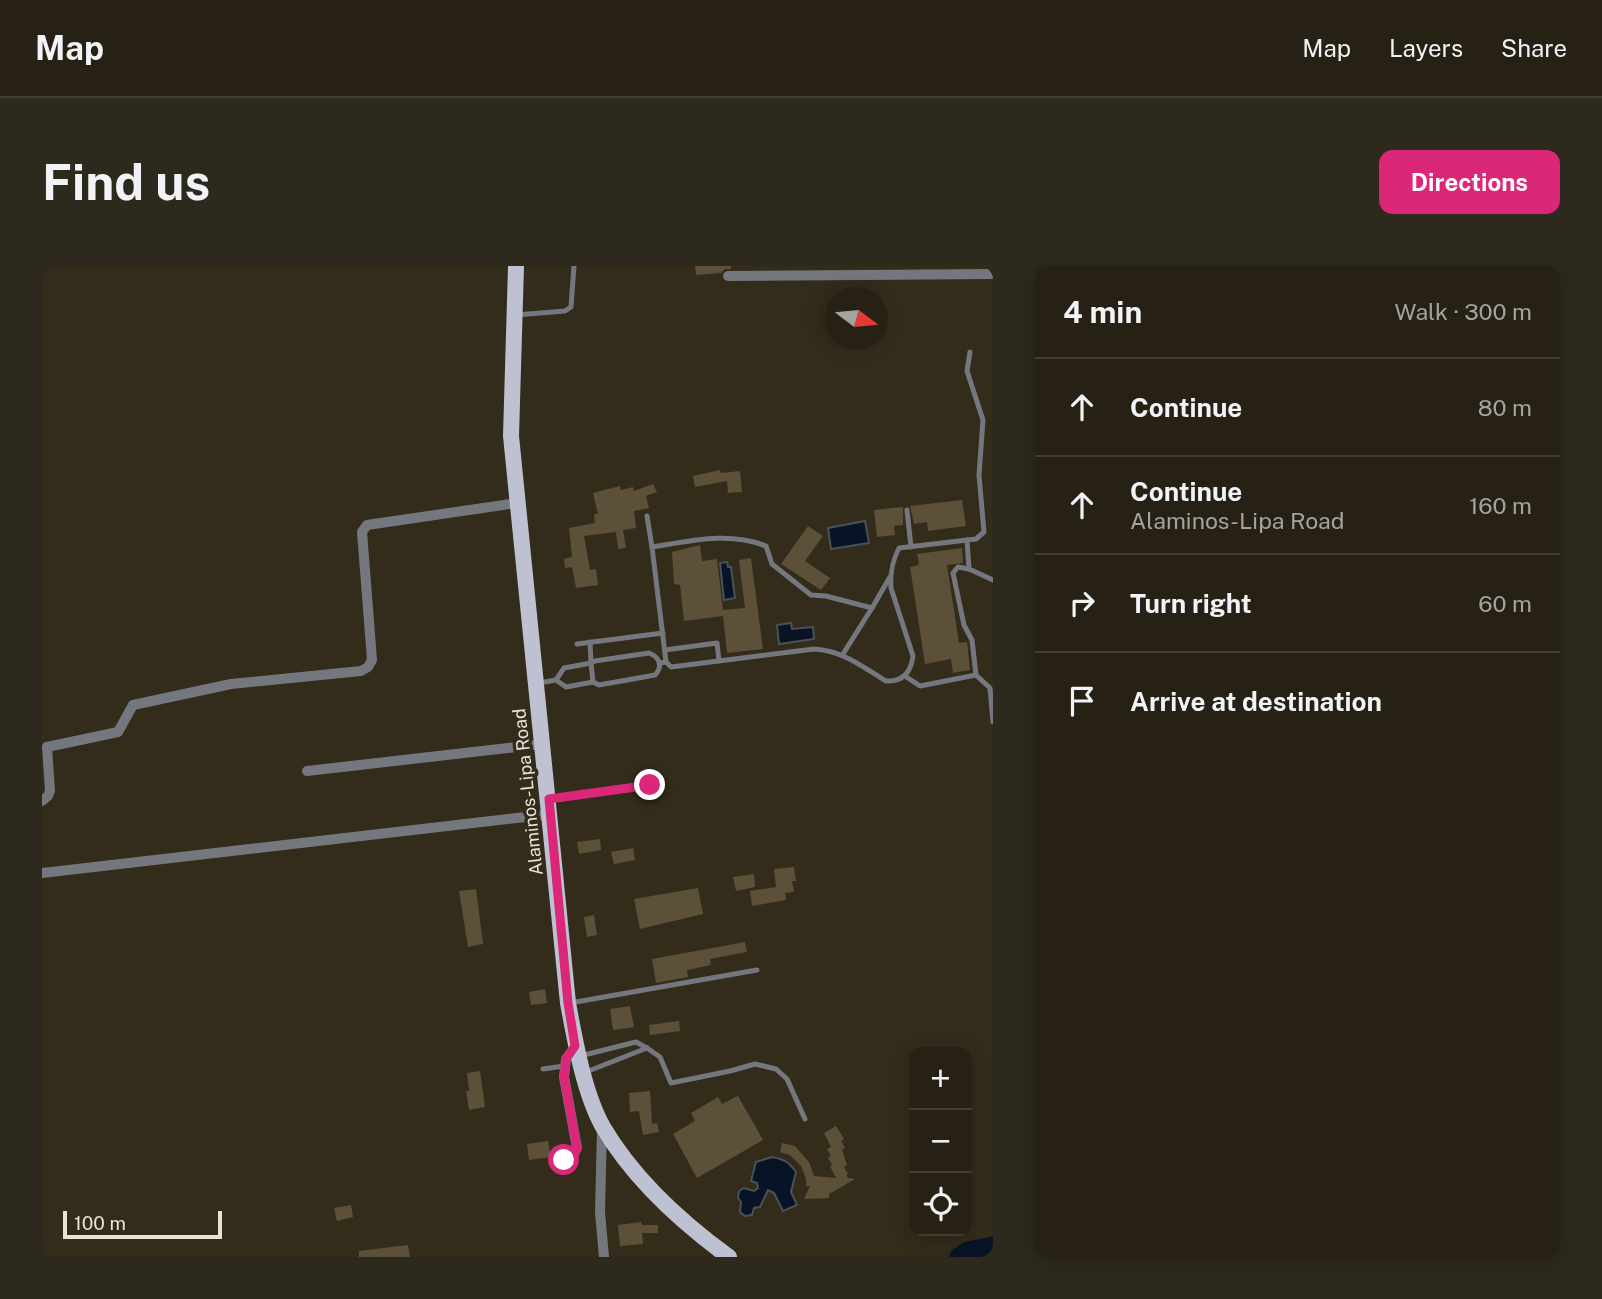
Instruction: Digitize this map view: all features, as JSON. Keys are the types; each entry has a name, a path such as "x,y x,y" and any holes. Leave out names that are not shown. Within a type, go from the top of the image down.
{"main road":[{"name":"Alaminos-Lipa Road","path":"516,266 511,436 550,806 572,1056 583,1073 602,1125 632,1168 656,1193 729,1257"}],"street":[{"path":"728,276 993,274"},
{"path":"42,802 50,794 45,747 118,732 133,705 231,684 362,671 368,667 372,660 362,532 364,527 517,503"},
{"path":"307,771 543,744"},
{"path":"42,873 550,806"},
{"path":"555,1162 572,1158 577,1148 564,1077 572,1056"},
{"path":"602,1125 600,1212 604,1257"}],"lane":[{"path":"514,316 565,311 571,307 574,266"},
{"path":"556,680 564,668 649,653 671,667 814,649 833,650 843,654 886,681 905,676 912,666 913,656 891,588 893,560 899,548 976,539 984,532 979,475 983,421 967,371 970,352"},
{"path":"907,510 911,547"},
{"path":"536,683 556,680 566,687 655,676 663,662 664,650 647,516"},
{"path":"652,547 722,537 760,544 766,547 772,564 811,595 872,608"},
{"path":"967,540 969,569"},
{"path":"993,580 969,569 958,568 953,573 964,625 972,640 976,675 991,689 993,722"},
{"path":"843,654 891,577"},
{"path":"577,644 663,632"},
{"path":"590,642 593,682"},
{"path":"664,650 717,643 719,662"},
{"path":"905,676 920,686 976,675"},
{"path":"550,806 650,785"},
{"path":"568,1003 757,970"},
{"path":"543,1069 572,1056 636,1042 660,1058 671,1083 730,1072 755,1064 776,1069 787,1079 805,1119"},
{"path":"583,1073 647,1048"}],"water":[{"path":"865,521 869,543 831,549 828,528"},
{"path":"727,562 728,567 731,567 735,598 724,600 720,563"},
{"path":"791,623 792,629 813,627 814,639 779,644 777,625"},
{"path":"772,1157 786,1162 796,1172 791,1192 797,1205 783,1211 774,1193 768,1190 760,1207 754,1208 752,1215 745,1216 740,1212 739,1191 744,1188 754,1191 758,1188 757,1183 751,1181 756,1162"}],"building":[{"path":"695,266 731,266 731,269 725,269 721,273 696,275"},
{"path":"720,470 721,473 740,471 742,492 728,493 727,481 695,487 693,476"},
{"path":"653,484 657,492 646,496 649,508 634,511 636,528 623,530 626,548 618,549 616,532 584,536 590,570 596,569 598,585 576,588 572,567 565,568 564,559 572,557 569,528 595,523 594,514 598,514 593,493 620,486 621,490 633,487 634,491"},
{"path":"962,500 966,526 928,531 927,522 914,524 910,506"},
{"path":"903,507 903,525 894,526 895,535 877,537 874,510"},
{"path":"808,526 823,536 805,561 830,578 821,590 781,564"},
{"path":"700,545 702,561 717,559 723,610 745,608 739,560 751,558 763,649 727,653 723,616 684,621 680,585 674,584 672,552"},
{"path":"962,548 963,563 947,565 959,643 967,642 970,670 953,673 951,659 925,664 910,567 919,565 917,554"},
{"path":"600,839 601,850 579,854 577,842"},
{"path":"633,848 635,860 614,864 611,852"},
{"path":"794,867 794,892 785,893 786,900 752,906 750,891 776,887 774,869"},
{"path":"754,874 755,887 736,891 733,877"},
{"path":"698,888 703,914 640,929 634,899"},
{"path":"476,889 483,944 468,947 459,891"},
{"path":"594,915 597,935 587,937 584,917"},
{"path":"745,942 747,952 710,959 711,965 687,970 688,977 656,983 652,959"},
{"path":"545,989 547,1003 531,1005 529,992"},
{"path":"630,1006 634,1027 613,1030 610,1009"},
{"path":"679,1021 680,1031 650,1035 649,1025"},
{"path":"480,1071 485,1107 469,1110 467,1073"},
{"path":"650,1091 652,1124 657,1123 659,1132 643,1135 639,1111 630,1112 629,1093"},
{"path":"738,1096 763,1140 697,1178 673,1134 695,1121 691,1113 718,1097 722,1104"},
{"path":"836,1126 844,1139 841,1141 845,1148 842,1150 847,1165 844,1167 848,1174 846,1175 855,1179 829,1194 829,1198 804,1199 810,1186 806,1186 801,1166 790,1155 780,1152 782,1143 795,1146 809,1162 814,1176 836,1178 828,1158 831,1156 827,1149 831,1147 824,1133"},
{"path":"548,1141 551,1157 529,1160 527,1144"},
{"path":"351,1205 353,1217 337,1221 334,1208"},
{"path":"641,1222 642,1225 658,1225 658,1233 642,1233 643,1244 620,1246 618,1225"},
{"path":"408,1245 410,1257 359,1257 359,1251"}],"waterway":[{"path":"959,1257 968,1251 993,1246"}],"route":[{"path":"564,1160 572,1158 577,1148 564,1077 566,1059 575,1046 568,1003 549,799 650,785"}]}
